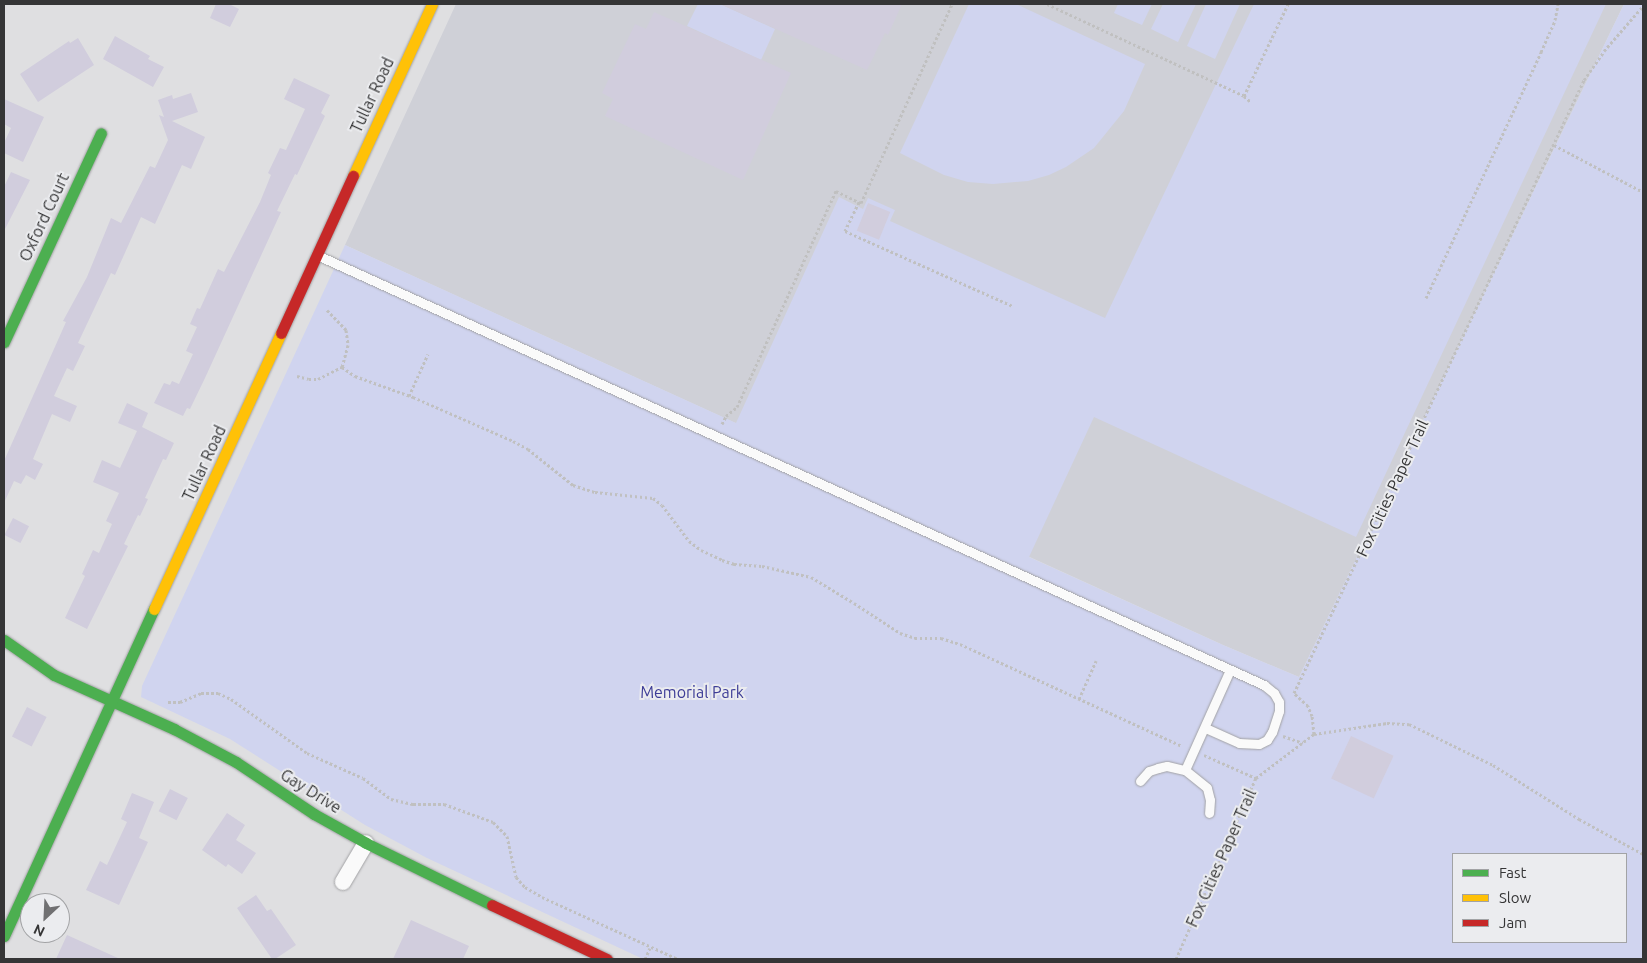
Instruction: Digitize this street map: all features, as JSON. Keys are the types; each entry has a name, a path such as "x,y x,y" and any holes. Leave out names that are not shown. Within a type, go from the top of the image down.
{"main road":[{"name":"Tullar Road","path":"4,936 432,4"},
{"name":"Oxford Court","path":"4,342 100,133"},
{"name":"Gay Drive","path":"4,640 54,675 113,701 222,754 314,814 366,843 421,872 607,959"}],"street":[{"path":"343,882 366,843"}],"lane":[{"path":"317,255 1264,685 1274,692 1279,702 1279,711 1272,732 1267,740 1259,744 1249,745 1205,728"},
{"path":"1185,770 1230,670"},
{"path":"1140,781 1149,771 1158,768 1167,766 1185,770 1207,788 1210,800 1209,813"}],"path":[{"path":"952,4 861,203 859,202 846,230 1013,306"},
{"path":"1047,4 1244,96 1251,102"},
{"path":"1244,96 1288,4"},
{"path":"1426,298 1542,52 1555,20 1558,4"},
{"name":"Fox Cities Paper Trail","path":"1176,959 1256,778 1314,734 1312,716 1308,706 1294,693 1584,80 1604,51 1643,6"},
{"path":"1554,146 1643,192"},
{"path":"716,436 726,416 737,407 836,192 859,202"},
{"path":"327,310 346,330 348,345 342,367"},
{"path":"409,396 428,354"},
{"path":"297,376 309,379 318,378 342,367"},
{"path":"342,367 355,376 409,396 528,449 573,485 595,492 653,498 662,505 689,540 701,550 722,560 734,564 762,566 811,577 854,602 900,633 915,638 941,638 960,644 1256,778"},
{"path":"1079,699 1096,661"},
{"path":"163,700 170,703 180,702 201,693 218,693 231,699 307,753 363,778 391,799 413,804 444,804 492,822 507,836 516,877 525,887 542,897 650,948 678,959"},
{"path":"1314,734 1387,723 1409,724 1493,765 1579,819 1643,854"},
{"path":"1272,732 1303,743"},
{"path":"645,959 650,948"}],"shaded area":[{"path":"456,4 1624,4 1299,677 1223,645 345,245"}],"green space":[{"path":"698,4 720,4 775,29 761,60 687,26"},
{"path":"969,4 1016,4 1145,64 1124,111 1094,148 1066,167 1049,175 1028,181 993,184 968,182 944,175 900,153"},
{"path":"1118,4 1152,4 1142,25 1114,13"},
{"path":"1163,4 1196,4 1178,42 1151,29"},
{"path":"1206,4 1240,4 1215,59 1187,46"},
{"name":"Memorial Park","path":"1254,4 1606,4 1356,537 1094,417 1029,557 1223,645 1299,677 1624,4 1643,4 1643,959 643,959 427,858 365,825 230,739 141,697 142,686 345,245 736,423 839,197 863,209 868,198 895,210 890,221 1105,318"}],"building":[{"path":"216,4 229,4 239,9 230,27 210,18"},
{"path":"720,4 902,4 888,35 885,33 867,70"},
{"path":"654,12 791,73 743,180 605,116 613,99 602,93 635,24 646,29"},
{"path":"115,36 150,56 148,59 164,67 153,87 103,59"},
{"path":"78,38 94,65 38,102 20,74 69,41 70,43"},
{"path":"294,78 330,95 321,113 325,116 297,175 295,174 277,211 281,212 205,378 190,409 187,408 183,416 154,403 164,383 170,385 172,381 179,384 193,354 186,351 197,327 190,324 197,308 200,309 218,269 224,272 260,202 271,175 268,173 280,148 286,150 305,109 284,99"},
{"path":"191,93 198,112 172,121 205,137 191,169 182,165 155,224 141,217 115,275 111,273 78,343 85,346 73,371 67,368 54,396 77,406 70,422 52,414 33,459 43,464 35,480 26,475 21,484 14,481 4,503 4,461 66,322 63,321 87,277 111,218 121,223 150,166 155,168 168,140 159,115 164,117 158,100 172,95 173,99"},
{"path":"4,99 44,117 23,162 4,153 4,143 11,128 4,124"},
{"path":"11,172 30,180 4,231 4,187"},
{"path":"868,203 890,212 879,240 857,231"},
{"path":"127,403 148,413 142,427 174,443 166,460 163,459 145,498 148,499 124,544 128,546 87,629 65,618 85,576 82,574 93,550 99,553 112,524 106,521 119,493 93,482 102,460 120,468 137,431 118,423"},
{"path":"13,518 29,526 20,543 4,535"},
{"path":"27,707 47,717 32,746 12,736"},
{"path":"1351,736 1394,756 1374,798 1331,779"},
{"path":"170,789 188,798 176,820 159,811"},
{"path":"132,793 154,802 139,838 148,842 119,905 86,890 100,861 107,865 127,822 121,819"},
{"path":"227,813 245,825 236,840 256,853 242,874 228,864 226,867 202,850"},
{"path":"256,895 267,911 271,909 296,945 275,959 272,959 237,908"},
{"path":"411,920 469,946 463,959 393,959"},
{"path":"70,936 120,959 56,959 63,943 70,943"}],"traffic: fast":[{"path":"4,342 101,133"},
{"path":"4,936 154,609"},
{"path":"4,640 54,675 174,729 236,762 314,814 366,843 492,905"}],"traffic: slow":[{"path":"353,176 432,4"},
{"path":"154,609 281,333"}],"traffic: jam":[{"path":"281,333 353,176"},
{"path":"492,905 607,959"}]}
